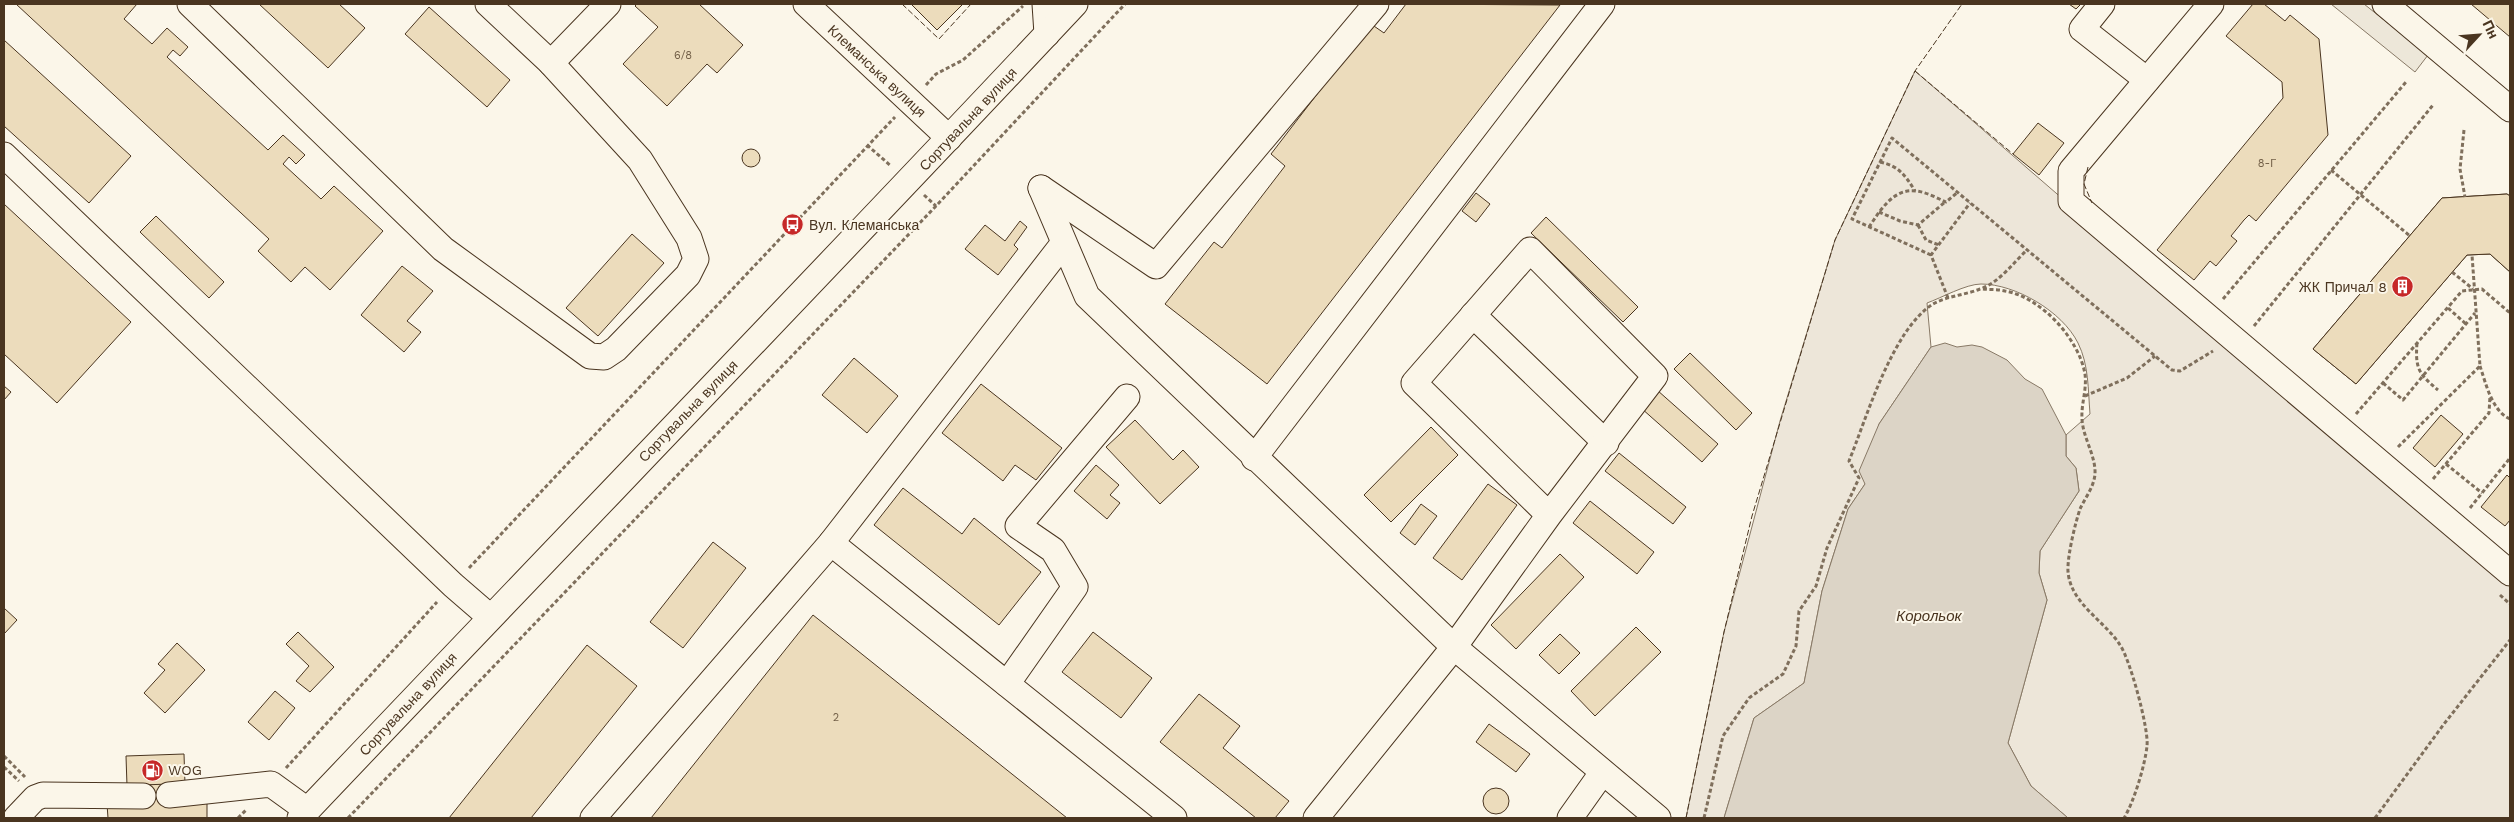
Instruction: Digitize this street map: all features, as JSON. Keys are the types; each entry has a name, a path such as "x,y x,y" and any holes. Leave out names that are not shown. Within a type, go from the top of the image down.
{"street":[{"path":"190,4 442,249 590,356 604,357 616,349 688,275 696,259 689,238 640,160 551,62 488,4"},
{"path":"551,62 608,4"},
{"name":"Клеманська вулиця","path":"806,4 950,138"},
{"path":"1045,4 1047,34"},
{"name":"Сортувальна вулиця","path":"304,814 1076,4"},
{"path":"1376,4 1156,266 1041,188 1063,244 1088,296 1254,458 1454,647 1658,818"},
{"path":"1254,458 1602,4"},
{"path":"2102,4 2082,29 2147,80"},
{"path":"2211,4 2071,171 2071,201 2510,573"},
{"path":"2385,4 2510,109"},
{"path":"4,155 453,585 490,617"},
{"path":"593,818 831,542 1063,244"},
{"path":"1316,818 1454,647 1549,515 1606,443 1655,376 1530,250 1414,383 1549,515"},
{"path":"1473,316 1606,443"},
{"path":"1007,684 1075,587 1053,550 1018,526 1126,397"},
{"path":"831,542 1174,818"},
{"path":"1570,818 1602,773"},
{"path":"170,795 271,784 304,814"},
{"path":"16,818 35,798 33,790 143,796"}],"path":[{"path":"936,74 962,60 1025,4"},
{"path":"348,818 929,213 1125,4"},
{"path":"2208,316 2406,82"},
{"path":"2240,343 2434,105"},
{"path":"2464,130 2460,169 2465,197"},
{"path":"1948,298 1932,255 1852,219 1892,138 2172,370"},
{"path":"238,818 453,585 867,145"},
{"path":"1880,162 1892,164 1903,172 1915,191 1946,202"},
{"path":"2331,170 2410,236"},
{"path":"1869,227 1886,201 1915,191"},
{"path":"1879,212 1900,222 1918,225 1958,192"},
{"path":"1932,255 1970,203"},
{"path":"1918,225 1926,240 1939,246"},
{"path":"1704,818 1723,736 1749,698 1782,674 1796,646 1799,611 1816,586 1827,548 1859,478 1849,461 1890,357 1913,323 1932,304 1982,289 1996,280 2027,250"},
{"path":"2472,255 2473,290 2480,366 2490,396 2505,417 2510,419"},
{"path":"2452,272 2473,290"},
{"path":"1982,289 2007,291 2035,303 2056,321 2074,342 2085,374 2085,396 2082,417 2084,437 2092,458 2095,474 2080,509 2068,572 2077,598 2120,645 2134,678 2147,746 2131,806 2124,818"},
{"path":"2353,418 2462,291 2482,289 2510,313"},
{"path":"2448,308 2466,324"},
{"path":"2383,383 2403,400 2475,313"},
{"path":"2418,342 2416,358 2422,377 2438,390"},
{"path":"2085,396 2127,378 2155,356"},
{"path":"2382,464 2480,366"},
{"path":"2440,485 2433,479 2489,414 2490,396"},
{"path":"2468,510 2510,458"},
{"path":"2446,464 2482,493"},
{"path":"2375,818 2444,724 2510,640"},
{"path":"4,767 33,790"}],"shaded area":[{"path":"2331,4 2364,4 2428,55 2415,72"},
{"path":"1915,71 2510,586 2510,818 2068,818 2031,786 2008,743 2047,600 2039,573 2040,551 2079,491 2076,468 2066,456 2066,435 2090,414 2087,378 2082,351 2071,331 2061,320 2049,310 2022,294 1994,285 1981,284 1961,289 1927,303 1931,347 1879,424 1865,484 1848,509 1822,591 1804,683 1754,718 1724,818 1686,818 1724,632 1780,421 1835,240"}],"water":[{"name":"Корольок","path":"1945,343 1957,347 1972,345 1982,347 2007,360 2025,379 2042,389 2066,435 2066,456 2076,468 2079,491 2040,551 2039,573 2047,600 2008,743 2031,786 2068,818 1724,818 1754,718 1804,683 1822,591 1848,509 1865,484 1859,471 1879,424 1931,347"}],"building":[{"path":"16,4 137,4 124,19 152,44 167,28 188,47 180,56 173,50 167,57 268,150 283,135 305,155 296,164 289,157 283,164 321,199 334,186 383,231 330,290 305,267 291,282 258,251 269,239"},
{"path":"259,4 339,4 365,28 328,68"},
{"path":"637,4 699,4 743,45 717,73 707,64 667,106 623,64 658,27 635,6"},
{"path":"911,4 963,4 937,30"},
{"path":"1406,4 1560,5 1267,384 1165,304 1214,242 1222,248 1285,166 1271,154 1371,24 1384,33"},
{"path":"2069,4 2081,4 2076,9"},
{"path":"2253,4 2264,4 2285,21 2290,15 2319,39 2328,135 2256,221 2249,215 2244,220 2231,236 2237,241 2216,266 2210,261 2194,280 2157,250 2283,98 2282,82 2226,36"},
{"path":"2471,4 2508,4 2510,6 2510,37"},
{"path":"429,7 510,80 487,107 405,34"},
{"path":"4,40 131,156 89,203 4,126"},
{"path":"2038,123 2064,143 2039,175 2013,154"},
{"path":"751,149 757,152 760,158 757,164 751,167 745,164 742,158 745,152"},
{"path":"1476,193 1490,204 1476,222 1462,211"},
{"name":"ЖК Причал 8","path":"2507,194 2510,196 2510,272 2490,254 2467,255 2356,384 2313,349 2442,198"},
{"name":"ЖК Причал 8","path":"2507,194 2510,196 2510,272 2490,254 2467,255 2356,384 2313,349 2442,198"},
{"path":"4,204 131,322 57,403 4,354"},
{"path":"156,216 224,282 209,298 140,232"},
{"path":"1546,217 1638,307 1623,322 1531,233"},
{"path":"1020,221 1027,227 1014,245 1018,249 998,275 965,249 985,225 1005,241"},
{"path":"632,234 664,263 598,336 566,308"},
{"path":"402,266 433,291 407,321 421,332 404,352 361,315"},
{"path":"1690,353 1752,413 1736,430 1674,369"},
{"path":"854,358 898,396 867,433 822,395"},
{"path":"981,384 1062,448 1036,480 1015,465 1003,481 942,433"},
{"path":"4,386 11,392 4,400"},
{"path":"1657,390 1718,444 1702,462 1641,408"},
{"path":"2441,415 2463,434 2435,467 2413,448"},
{"path":"1135,420 1173,460 1183,450 1199,467 1160,504 1106,447"},
{"path":"1431,427 1458,455 1391,522 1364,495"},
{"path":"1619,453 1686,507 1673,524 1605,471"},
{"path":"1096,465 1119,485 1110,495 1120,503 1107,519 1074,491"},
{"path":"2507,475 2510,478 2510,520 2505,526 2481,507"},
{"path":"1488,484 1517,505 1462,580 1433,558"},
{"path":"903,488 962,534 974,518 1041,572 999,625 874,525"},
{"path":"1590,501 1654,552 1637,574 1573,523"},
{"path":"1421,504 1437,516 1415,545 1400,533"},
{"path":"713,542 746,568 683,648 650,622"},
{"path":"1560,554 1584,577 1516,649 1491,625"},
{"path":"4,608 17,620 4,634"},
{"path":"813,615 1067,818 651,818"},
{"path":"1636,627 1661,652 1595,716 1571,691"},
{"path":"298,632 334,667 310,692 296,681 309,666 286,644"},
{"path":"1093,632 1152,678 1121,718 1062,672"},
{"path":"1560,634 1580,653 1559,674 1539,655"},
{"path":"177,643 205,670 165,713 144,693 165,670 158,664"},
{"path":"587,645 637,686 531,818 449,818"},
{"path":"275,691 295,708 269,740 248,722"},
{"path":"1199,694 1240,726 1223,748 1289,801 1275,818 1256,818 1160,742"},
{"path":"1489,724 1530,754 1516,772 1476,742"},
{"path":"184,754 185,784 127,786 126,756"},
{"path":"169,784 207,800 207,818 108,818 107,804 142,785"},
{"path":"1496,788 1505,792 1509,801 1505,810 1496,814 1487,810 1483,801 1487,792"}],"fence":[{"path":"902,4 939,39 971,4"},
{"path":"1686,818 1724,632 1752,516 1835,240 1915,71 1962,4"},
{"path":"1915,71 2013,154"},
{"path":"2088,167 2084,184 2092,203"}],"place":[{"name":"Вул. Клеманська","path":"793,225"},
{"name":"ЖК Причал 8","path":"2403,287"},
{"name":"WOG","path":"152,770"}]}
